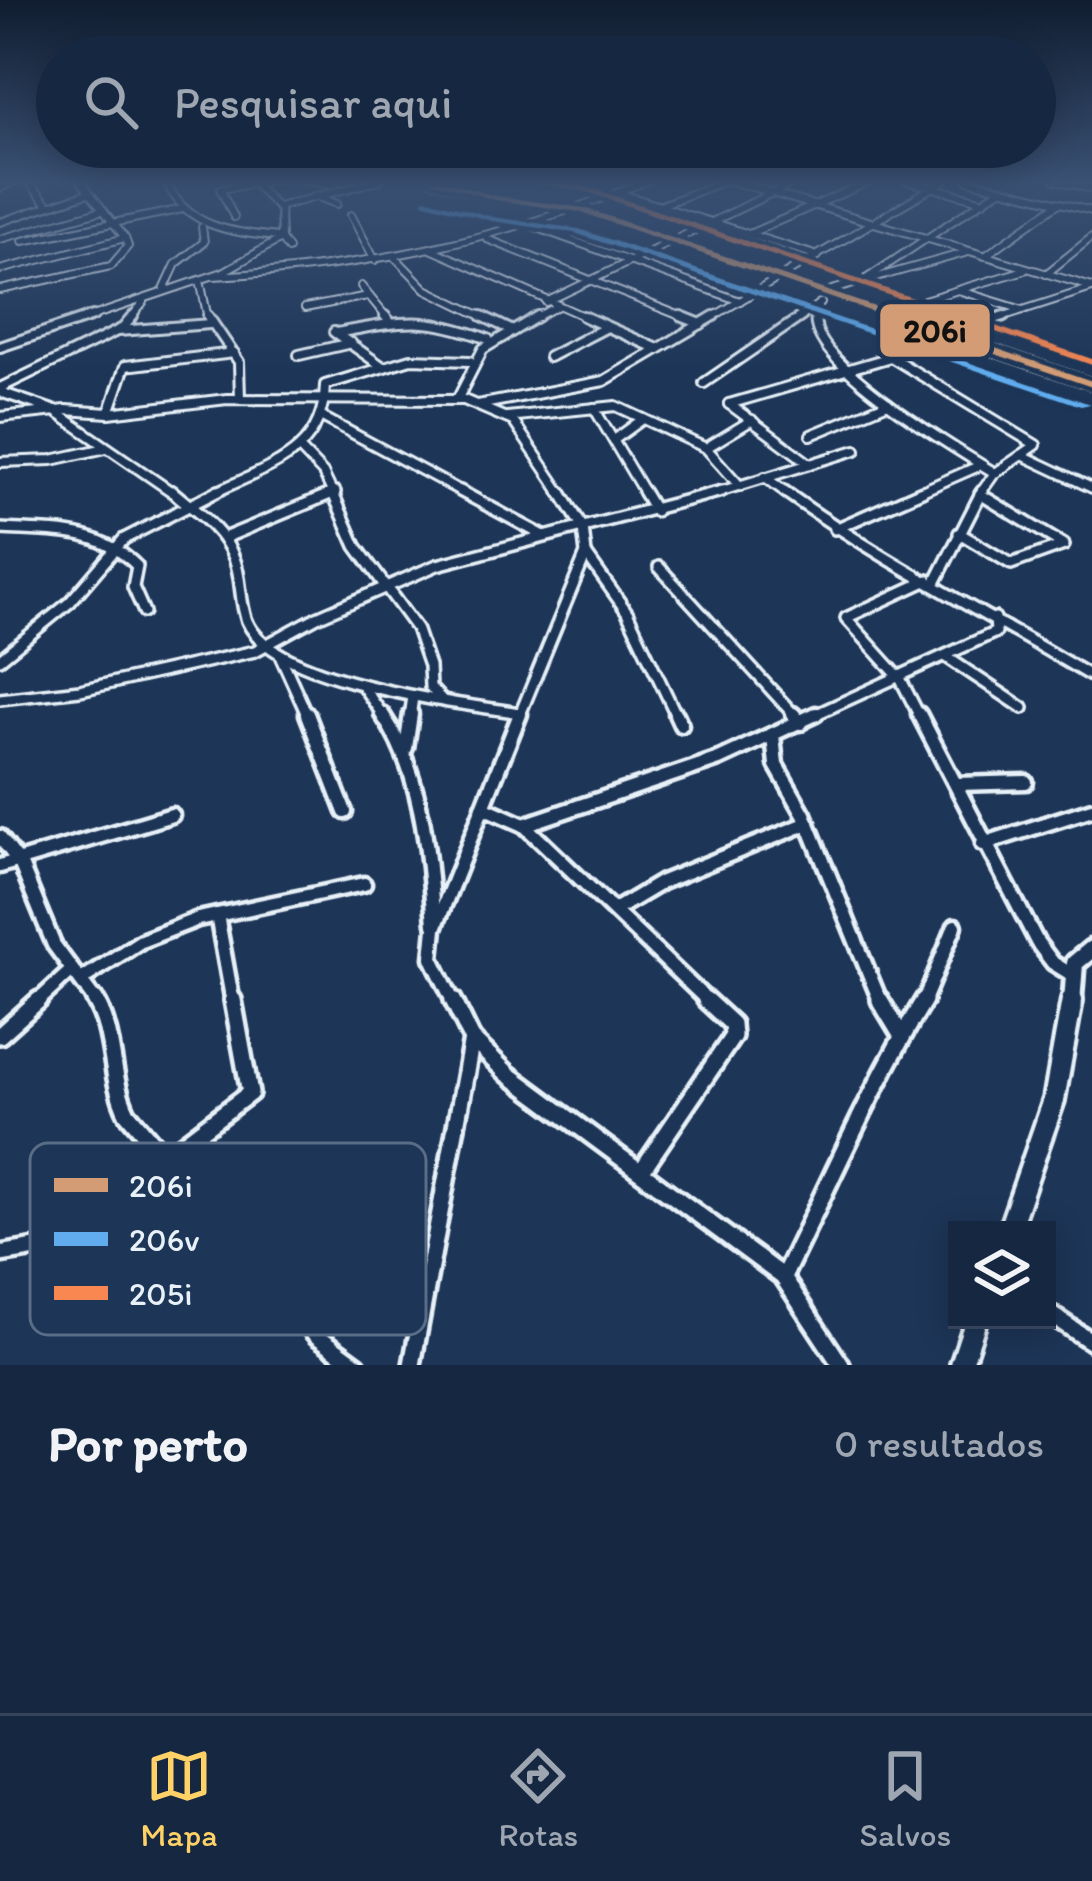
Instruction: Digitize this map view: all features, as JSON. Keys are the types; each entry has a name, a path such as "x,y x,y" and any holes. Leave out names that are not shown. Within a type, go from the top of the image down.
{"street":[{"path":"0,270 103,244"},
{"path":"0,290 111,266 127,244"},
{"path":"164,290 176,264 202,244"},
{"path":"213,276 271,244"},
{"path":"285,244 288,249"},
{"path":"366,244 375,260"},
{"path":"0,346 213,276 375,260 454,244"},
{"path":"500,244 701,324"},
{"path":"580,244 740,301"},
{"path":"546,302 658,244"},
{"path":"686,244 1092,384"},
{"path":"779,244 818,256"},
{"path":"478,405 604,381 838,244"},
{"path":"866,279 922,244"},
{"path":"945,244 1092,287"},
{"path":"985,256 1002,244"},
{"path":"1046,274 1084,244"},
{"path":"429,248 658,349"},
{"path":"704,383 830,293 971,251"},
{"path":"395,257 426,289 511,330"},
{"path":"886,266 915,267"},
{"path":"884,312 1028,269"},
{"path":"200,280 210,324 239,362 240,399"},
{"path":"361,286 391,322"},
{"path":"810,464 729,404 892,357 1092,287"},
{"path":"958,290 1023,310"},
{"path":"305,308 368,296"},
{"path":"0,390 117,331 145,299"},
{"path":"820,303 814,324 818,337 850,369 888,403 994,473"},
{"path":"457,400 470,361 488,339 556,307"},
{"path":"383,367 334,332 391,322 445,323 488,339"},
{"path":"117,331 210,324"},
{"path":"550,358 608,327"},
{"path":"298,356 351,343"},
{"path":"109,412 125,366 234,353"},
{"path":"892,357 1034,442 1034,448 994,473 959,533 948,566 932,582 846,618 899,678 1044,952 1074,976"},
{"path":"324,408 323,387 332,381 417,358 470,361"},
{"path":"604,381 616,406"},
{"path":"0,390 53,410 189,504 224,538 241,573 248,624 276,650 362,686 520,713"},
{"path":"0,417 240,399 324,408 544,536"},
{"path":"0,659 70,602 116,544 300,449 324,408 338,399 457,400 504,417 527,436 583,528 586,554 627,612 681,725"},
{"path":"812,435 888,403"},
{"path":"504,417 616,406 706,448 740,486"},
{"path":"594,408 655,512"},
{"path":"614,440 643,419"},
{"path":"706,448 752,420"},
{"path":"0,461 52,460 106,448"},
{"path":"300,449 321,465 352,541 390,586 424,645 430,687 445,702"},
{"path":"0,699 80,690 276,650 317,617 437,565 655,512 856,450"},
{"path":"1022,455 1092,488"},
{"path":"835,529 981,465"},
{"path":"765,477 835,529 1077,664 1092,677"},
{"path":"224,538 335,492"},
{"path":"959,533 1011,564 1064,545 1062,539 980,494"},
{"path":"0,529 82,532 116,544 137,566 133,587 144,612"},
{"path":"435,928 586,554"},
{"path":"659,567 801,723"},
{"path":"524,825 670,778 801,723 996,632 995,618"},
{"path":"276,650 332,770 345,812"},
{"path":"944,656 1023,708"},
{"path":"1077,664 1092,658"},
{"path":"362,686 406,749"},
{"path":"430,687 415,698 406,749 428,855 435,928 431,958 472,1039 508,1074 783,1277 841,1365"},
{"path":"773,735 776,765 808,823 885,1012 900,1033"},
{"path":"957,784 1026,782"},
{"path":"483,807 524,825 734,1030 643,1170"},
{"path":"983,844 1092,809"},
{"path":"0,866 172,814"},
{"path":"616,910 662,882 808,823"},
{"path":"0,837 21,860 52,943 101,1007 110,1029 116,1094 156,1143"},
{"path":"0,1036 76,975 141,941 217,915 364,884"},
{"path":"184,1143 250,1093 217,915"},
{"path":"783,1277 900,1033 931,989 955,926"},
{"path":"1012,1221 1053,1114 1068,1052 1075,963 1092,949"},
{"path":"426,1289 472,1039"},
{"path":"0,1254 30,1245"},
{"path":"1056,1318 1092,1342"},
{"path":"961,1365 973,1329"},
{"path":"316,1335 357,1365"},
{"path":"412,1365 418,1335"}],"transit line":[{"name":"206v","path":"613,244 1085,404"},
{"name":"206i","path":"680,244 1092,384"},
{"name":"205i","path":"745,244 1092,362"}]}
